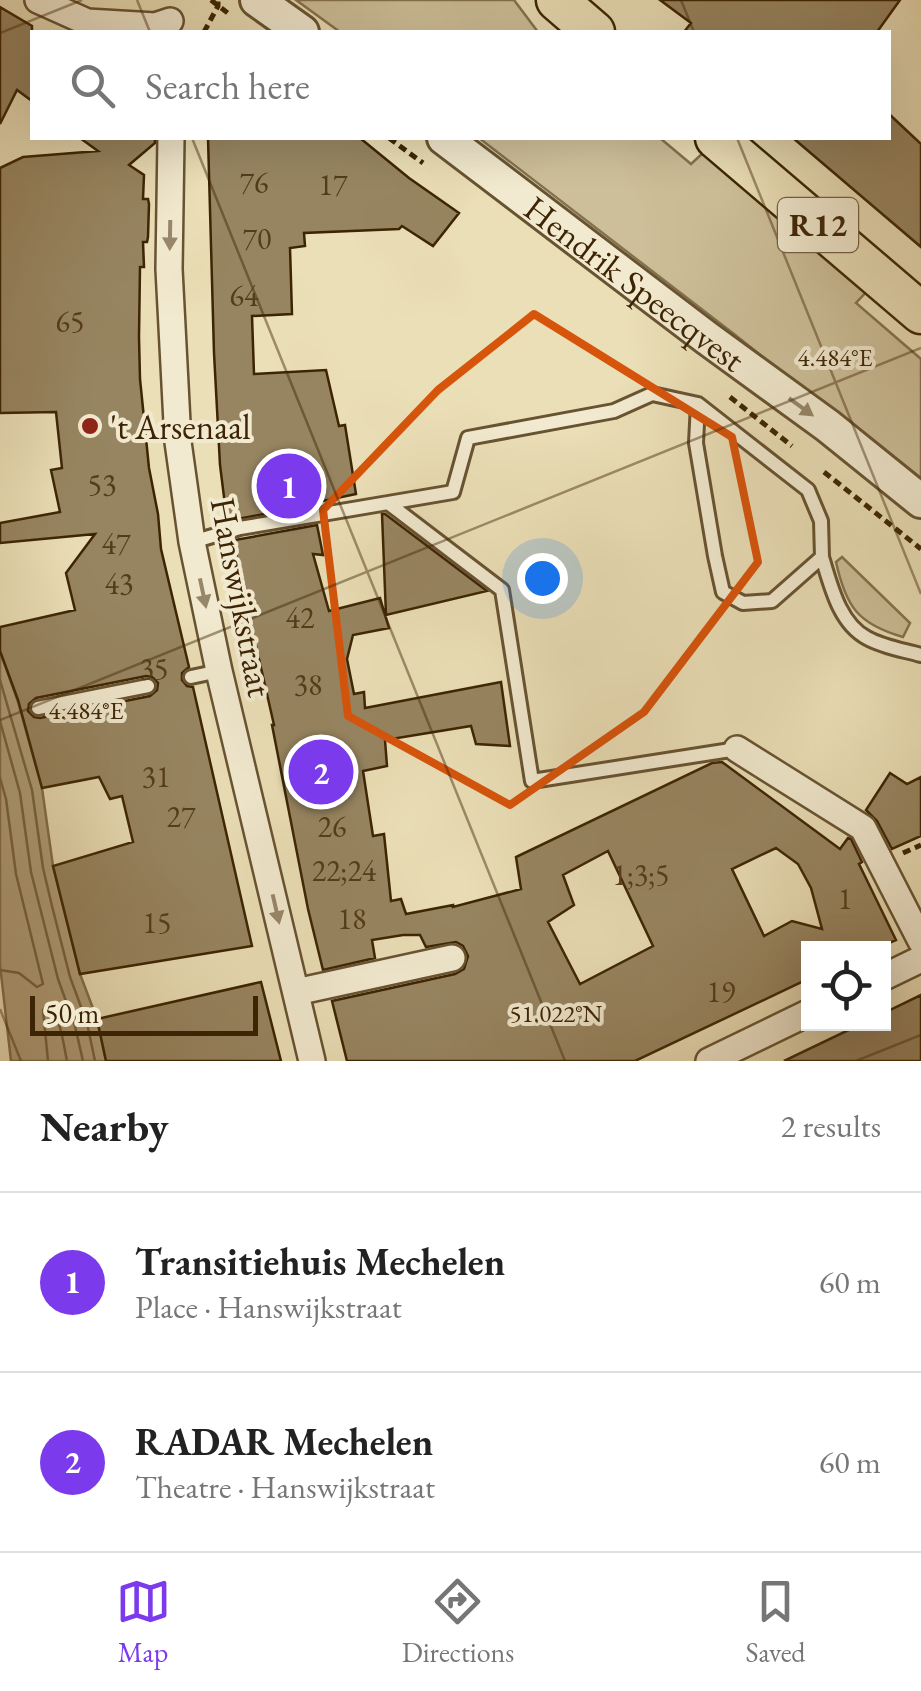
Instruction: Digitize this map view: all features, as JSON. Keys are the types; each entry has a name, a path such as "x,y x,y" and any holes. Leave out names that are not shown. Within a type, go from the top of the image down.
{"main road":[{"path":"557,0 592,30"},
{"name":"R12","path":"718,140 921,313"}],"street":[{"path":"38,0 86,22 155,26 170,18"},
{"path":"257,0 299,30"},
{"name":"Hanswijkstraat","path":"171,140 170,268 178,442 192,542 312,1061"},
{"name":"Hendrik Speecqvest","path":"447,140 828,426 921,501"},
{"path":"737,749 863,828 921,941"},
{"path":"296,992 452,958"},
{"path":"891,974 921,959"},
{"path":"708,1061 801,1016"}],"lane":[{"path":"192,542 240,528 453,492 468,438 614,411 652,394 698,404 808,490 821,521 822,557 830,586 848,623 866,638 921,654"},
{"path":"698,404 696,443 723,592 743,604 772,601 822,557"},
{"path":"388,503 502,590 532,781 737,749"},
{"path":"191,677 219,671"},
{"path":"38,708 148,686"}],"path":[{"path":"205,30 216,2"}],"highlighted area":[{"path":"534,314 732,437 758,562 644,712 510,805 348,716 323,510 438,390"}],"shaded area":[{"path":"296,0 514,0 536,30 337,30"},
{"path":"482,140 662,140 691,164 704,152 868,290 856,303 921,359 921,483"},
{"path":"842,557 910,623 903,637 875,626 856,612 840,578 836,562"}],"water":[{"path":"0,651 42,788 53,866 106,1061 11,1061 0,965"}],"building":[{"path":"660,0 900,0 878,30 686,30 691,23"},
{"path":"0,7 32,26 32,30 30,100 17,90 0,124"},
{"path":"891,116 921,144 921,247 795,140 891,140"},
{"path":"83,140 155,140 129,165 144,175 143,199 148,199 149,204 144,267 140,267 139,337 149,468 161,549 189,667 182,673 182,680 193,687 252,946 80,974 53,866 133,842 122,796 110,799 99,777 42,788 0,651 0,627 75,610 66,573 95,534 0,543 0,523 60,512 51,470 62,468 56,412 0,413 0,168 23,157 98,151","holes":["146,676 158,683 150,696 40,718 28,711 36,698"]},
{"path":"208,140 362,140 459,213 433,246 402,226 304,233 305,246 290,248 292,314 252,316 254,374 326,370 339,426 345,425 356,494 227,521 214,353"},
{"path":"385,514 487,591 386,615"},
{"path":"317,525 323,555 313,554 329,611 380,598 389,628 353,635 347,659 354,694 364,692 365,708 501,682 510,746 476,744 471,726 385,740 387,766 363,771 373,836 384,834 391,901 401,899 406,914 453,907 521,889 516,857 712,763 722,762 840,849 851,839 896,940 801,941 801,982 635,1061 347,1061 332,1001 455,974 464,969 468,956 456,942 426,947 420,935 403,935 372,940 375,958 323,970 235,540","holes":["776,848 798,864 811,888 822,929 792,921 764,936 732,869","608,851 653,946 580,984 548,922 574,905 563,875"]},
{"path":"890,773 907,784 921,777 921,836 892,849 877,821 866,810"},
{"path":"261,982 281,1061 106,1061 97,1019"},
{"path":"921,995 921,1061 784,1061 846,1031 891,1031 891,1010"}],"place":[{"name":"'t Arsenaal","path":"90,426"},
{"name":"Transitiehuis Mechelen","path":"289,486"},
{"name":"RADAR Mechelen","path":"321,772"}]}
